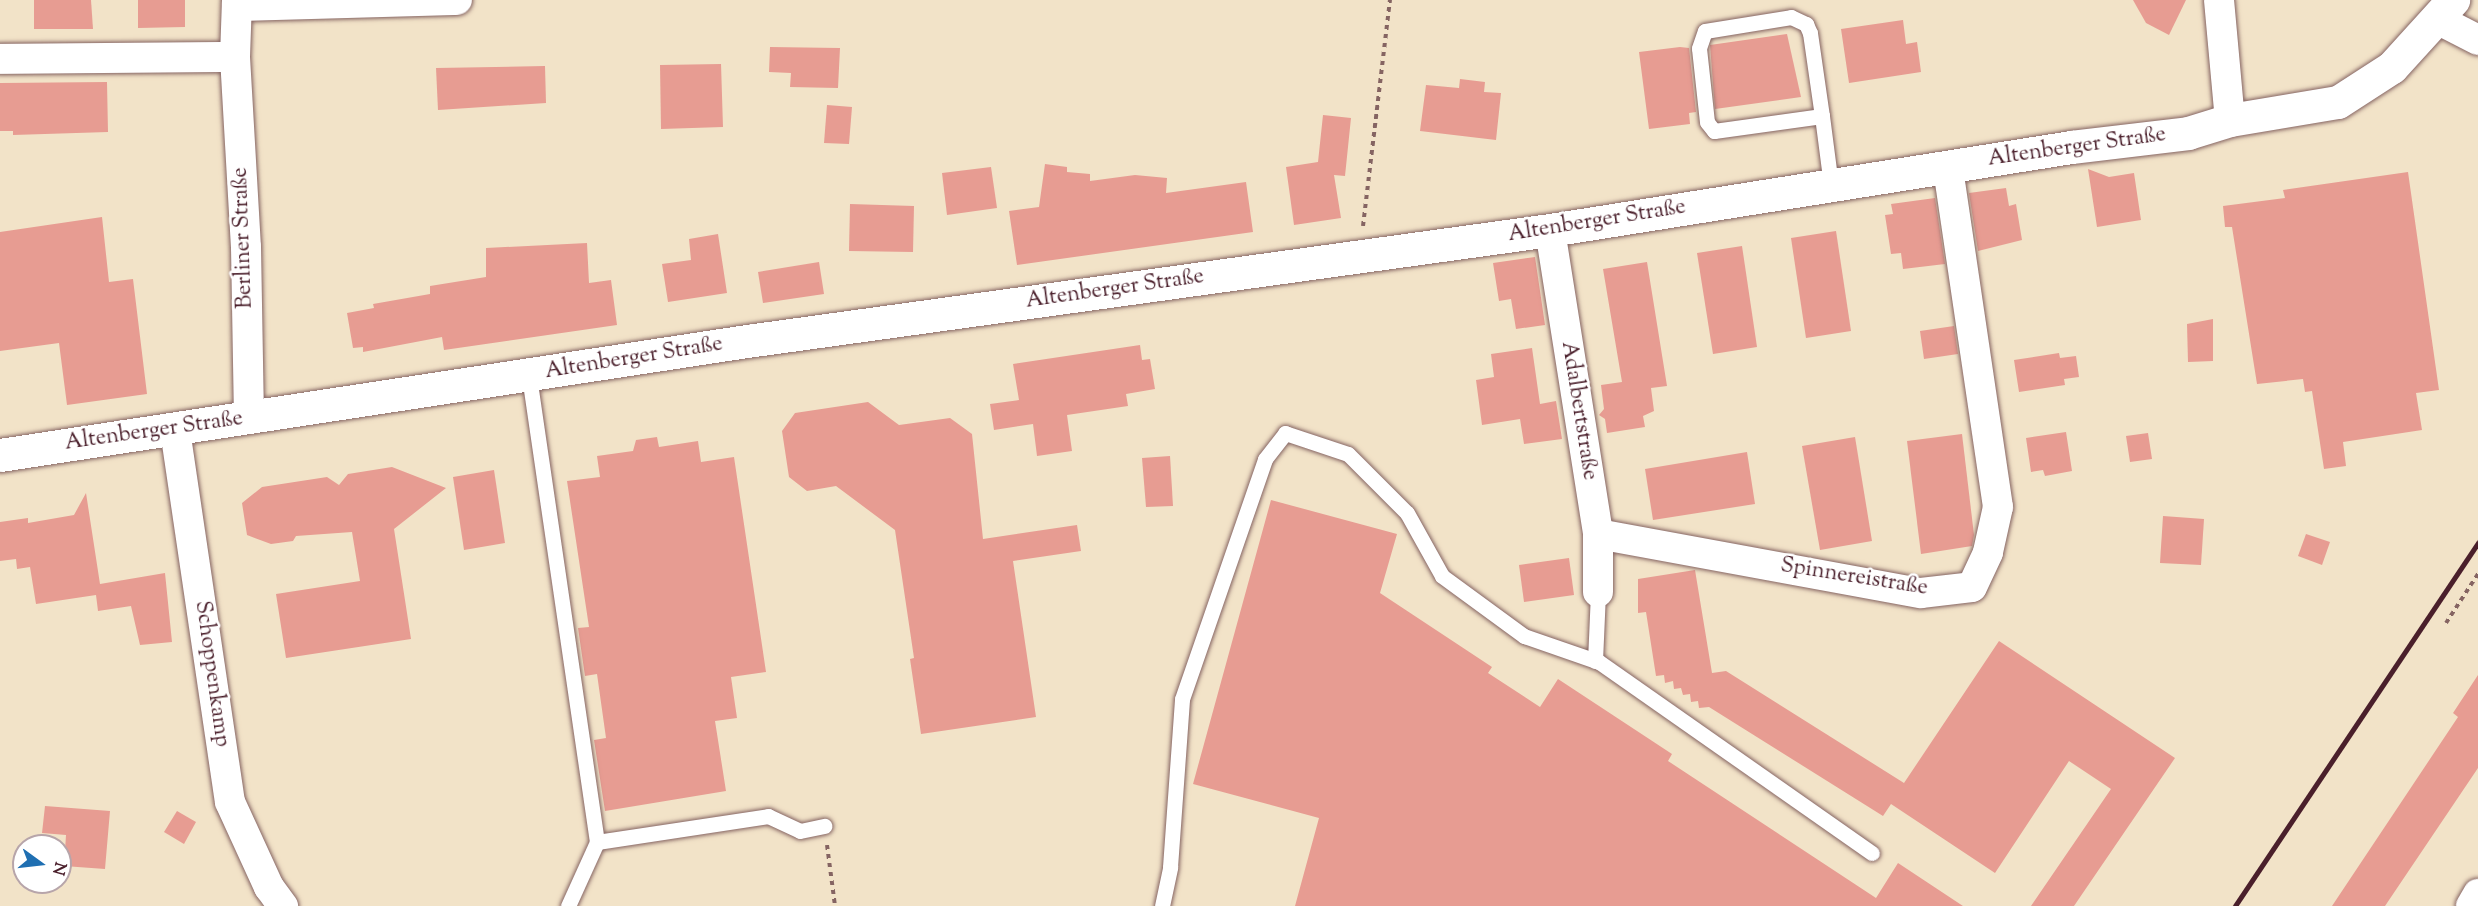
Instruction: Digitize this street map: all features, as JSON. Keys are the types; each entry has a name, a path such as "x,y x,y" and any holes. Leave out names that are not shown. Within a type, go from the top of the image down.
{"main road":[{"name":"Altenberger Straße","path":"0,455 529,376 747,340 1550,230 1948,167 2188,133 2230,120 2338,102 2392,67 2446,10"}],"street":[{"path":"237,3 457,0"},
{"path":"2219,0 2230,120"},
{"name":"Berliner Straße","path":"237,3 235,57 246,247 249,419"},
{"path":"2446,10 2478,40"},
{"path":"0,59 235,57"},
{"name":"Spinnereistraße","path":"1598,534 1921,593 1972,587 1988,552 1998,507 1948,167"},
{"name":"Adalbertstraße","path":"1550,230 1598,534 1598,592"},
{"name":"Schoppenkamp","path":"175,430 230,802 269,887 283,906"},
{"path":"2471,906 2478,894"}],"lane":[{"path":"1822,116 1714,131 1707,122 1699,48 1705,31 1713,27 1800,18 1810,33 1822,116 1831,185"},
{"path":"529,376 563,629 597,843 568,906"},
{"path":"1162,906 1170,867 1182,699 1265,459 1285,433 1348,454 1407,513 1442,576 1524,636 1595,660 1872,853"},
{"path":"1595,660 1598,592"},
{"path":"597,843 768,816 800,831 824,826"}],"path":[{"path":"1360,256 1390,0"},
{"path":"2446,623 2478,574"},
{"path":"827,844 835,906"}],"building":[{"path":"34,0 91,0 93,29 34,29"},
{"path":"138,0 185,0 185,27 138,28"},
{"path":"2133,0 2186,0 2169,35 2146,23"},
{"path":"1903,20 1906,44 1917,42 1921,72 1849,83 1841,29"},
{"path":"1787,34 1801,97 1715,109 1710,45"},
{"path":"770,47 840,48 838,88 790,87 791,73 769,72"},
{"path":"1689,48 1696,112 1689,113 1690,124 1649,129 1639,52"},
{"path":"721,64 723,127 661,129 660,65"},
{"path":"545,66 546,103 438,110 436,68"},
{"path":"1460,79 1485,82 1484,92 1501,93 1496,140 1420,131 1426,85 1459,88"},
{"path":"107,82 108,132 13,135 13,131 0,131 0,83"},
{"path":"827,105 852,107 849,144 824,143"},
{"path":"1323,115 1351,118 1345,176 1334,175 1341,218 1294,225 1286,167 1318,162"},
{"path":"1045,164 1067,167 1067,172 1090,174 1090,181 1135,175 1167,178 1166,193 1246,182 1253,232 1017,265 1009,211 1039,207"},
{"path":"991,167 997,208 947,215 942,173"},
{"path":"2088,169 2109,177 2134,173 2141,220 2097,227"},
{"path":"2408,172 2439,390 2416,393 2422,430 2343,442 2346,466 2324,469 2312,391 2305,392 2303,379 2257,384 2232,227 2225,227 2223,206 2285,198 2283,190"},
{"path":"2006,188 2009,206 2016,204 2022,240 1978,251 1969,193"},
{"path":"1935,198 1945,264 1903,269 1901,253 1891,254 1885,215 1893,214 1891,204"},
{"path":"850,204 914,206 913,252 849,251"},
{"path":"102,217 109,282 133,279 147,394 67,405 59,343 0,351 0,232"},
{"path":"1836,231 1851,331 1806,338 1791,238"},
{"path":"718,234 727,293 668,302 662,264 691,260 689,239"},
{"path":"587,243 589,283 611,280 617,325 444,350 442,337 363,352 363,347 353,348 347,313 374,308 373,304 430,294 430,286 486,277 486,248"},
{"path":"1742,246 1757,347 1713,354 1697,253"},
{"path":"1535,257 1545,325 1516,329 1511,299 1499,301 1493,263"},
{"path":"819,262 824,294 763,303 758,272"},
{"path":"1647,262 1667,386 1651,388 1654,411 1643,416 1645,427 1607,433 1605,419 1599,415 1604,409 1601,385 1622,382 1603,269"},
{"path":"2213,319 2213,361 2188,362 2187,324"},
{"path":"1954,326 1958,354 1924,359 1920,331"},
{"path":"1140,345 1142,360 1150,359 1155,389 1126,394 1128,406 1067,415 1072,451 1037,456 1033,424 994,430 990,404 1019,400 1013,364"},
{"path":"1532,348 1540,404 1556,401 1562,439 1524,444 1520,419 1482,425 1476,380 1494,377 1491,354"},
{"path":"2059,353 2060,358 2076,356 2079,377 2064,379 2065,385 2019,392 2014,360"},
{"path":"868,402 899,425 950,418 972,434 983,539 1077,525 1081,551 1013,561 1036,717 921,734 910,659 914,658 895,530 836,486 807,491 789,477 782,431 795,413"},
{"path":"2066,432 2072,471 2045,476 2043,470 2031,472 2026,438"},
{"path":"2148,433 2152,459 2130,462 2126,436"},
{"path":"1962,434 1974,535 1972,546 1921,554 1907,441"},
{"path":"657,437 659,447 698,441 701,462 734,457 766,672 731,677 737,718 715,721 726,791 605,811 594,740 606,738 597,674 585,676 578,628 589,627 567,481 600,477 597,456 633,451 636,440"},
{"path":"1855,437 1872,541 1820,550 1802,446"},
{"path":"1747,452 1755,504 1653,520 1645,469"},
{"path":"1170,456 1173,506 1146,507 1142,458"},
{"path":"392,467 446,488 394,529 411,639 286,658 276,594 360,581 352,532 296,536 293,541 271,544 247,535 242,503 262,487 327,477 339,485 348,474"},
{"path":"494,470 505,543 464,550 453,477"},
{"path":"86,493 100,584 165,573 172,642 140,645 131,606 98,611 96,595 36,604 30,567 17,569 16,559 0,561 0,522 28,518 28,523 74,515"},
{"path":"1271,500 1397,534 1380,593 1492,667 1488,673 1540,707 1558,679 1672,754 1668,761 1876,898 1898,863 1963,906 1295,906 1319,818 1193,784"},
{"path":"2163,516 2204,519 2201,565 2160,563"},
{"path":"2306,534 2330,542 2322,565 2298,556"},
{"path":"1569,558 1574,595 1524,602 1519,565"},
{"path":"1695,570 1712,673 1726,671 1904,783 1999,641 2175,758 2074,906 2031,906 2111,789 2069,761 1995,873 1891,804 1883,816 1709,707 1699,708 1698,701 1691,702 1690,694 1683,695 1681,688 1674,689 1673,681 1665,683 1664,675 1656,676 1646,612 1638,613 1638,579"},
{"path":"2478,675 2478,768 2385,906 2332,906 2458,717 2453,713"},
{"path":"45,806 110,811 105,869 72,867 72,834 42,833"},
{"path":"177,811 196,822 184,844 164,832"}],"railway":[{"path":"2235,906 2478,543"}]}
